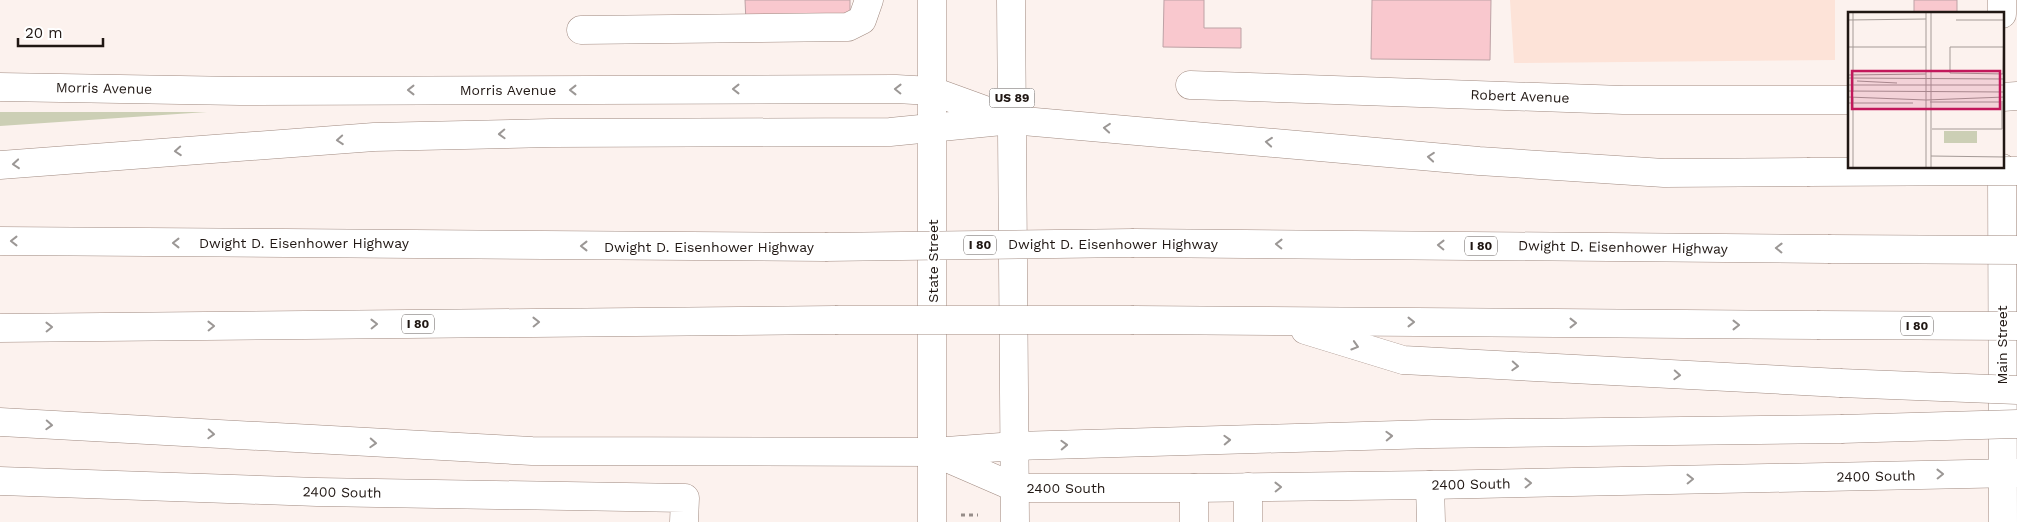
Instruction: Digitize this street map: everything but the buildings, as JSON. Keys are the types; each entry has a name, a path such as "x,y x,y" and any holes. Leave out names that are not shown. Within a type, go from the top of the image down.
{"main road":[{"path":"581,30 848,27 862,20 869,0"},
{"name":"State Street","path":"932,0 932,522"},
{"name":"US 89","path":"1011,0 1015,522"},
{"name":"Robert Avenue","path":"1190,85 1623,100 1848,100"},
{"name":"Morris Avenue","path":"0,87 240,91 846,89 932,91 1012,120"},
{"path":"2004,97 2017,96"},
{"path":"0,165 374,137 551,133 890,132 1012,120 1479,162 1664,173 2017,171"},
{"name":"Main Street","path":"2002,169 2010,473 2002,522"},
{"name":"Dwight D. Eisenhower Highway","path":"0,241 825,247 1134,243 2017,250"},
{"name":"I 80","path":"0,328 835,320 1134,320 2017,326"},
{"path":"1275,321 1403,360 1840,383 2017,390"},
{"path":"0,422 532,451 933,452 1015,446 1432,434 1841,429 2017,424"},
{"name":"2400 South","path":"933,452 1016,488 1430,485 2010,473"},
{"name":"2400 South","path":"0,481 317,492 685,510"},
{"path":"1430,485 1431,522"},
{"path":"1248,487 1248,522"},
{"path":"1194,488 1194,522"}],"path":[{"path":"961,515 978,515"}],"shaded area":[{"path":"1510,0 1835,0 1835,60 1514,63"}],"green space":[{"path":"0,112 207,112 0,126"}]}
